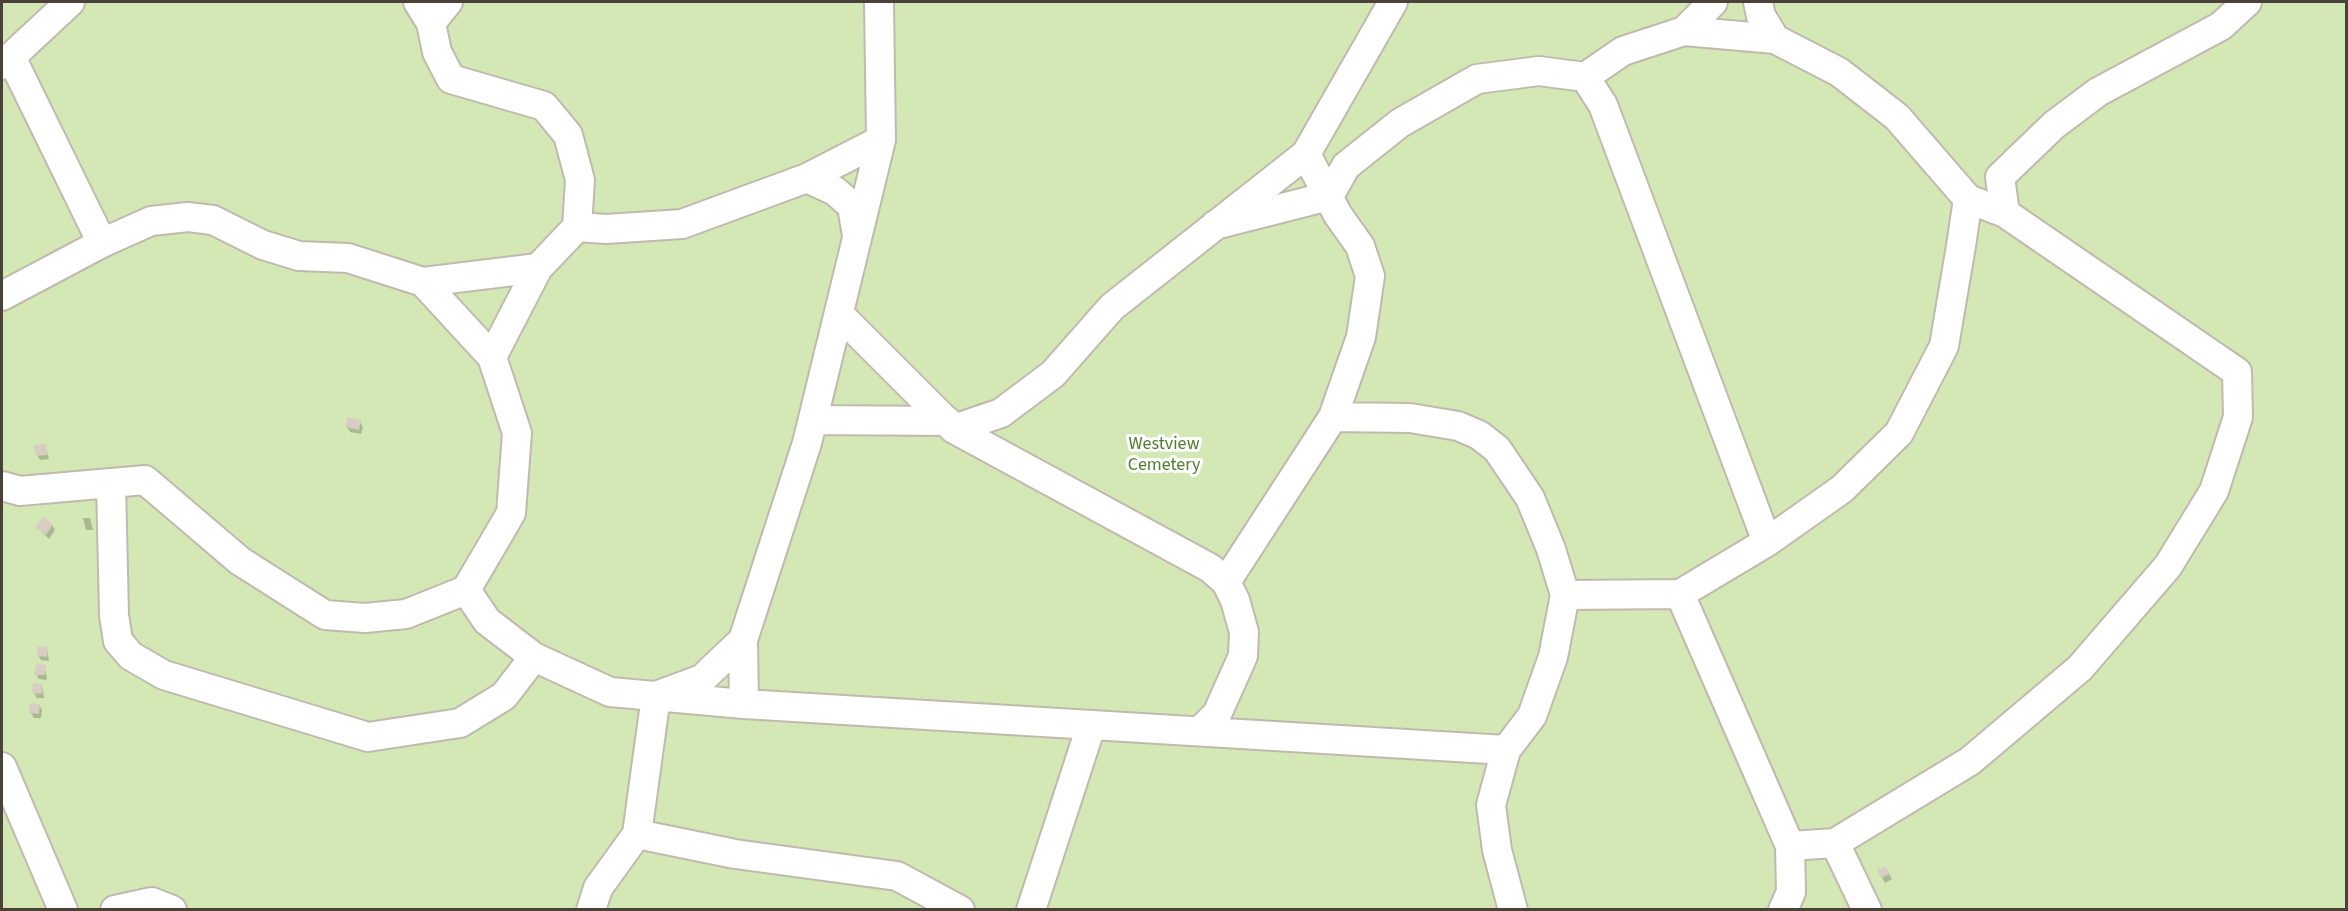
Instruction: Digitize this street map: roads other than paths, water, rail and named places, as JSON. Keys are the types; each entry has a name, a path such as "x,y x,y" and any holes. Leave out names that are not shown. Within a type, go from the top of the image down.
{"lane":[{"path":"70,2 6,61 102,243"},
{"path":"744,704 743,640 813,420 881,140 879,2"},
{"path":"813,420 950,425 1001,413 1053,374 1112,307 1306,154 1394,2"},
{"path":"1684,31 1713,2"},
{"path":"1758,2 1761,16 1775,39"},
{"path":"2005,213 2000,177 2054,125 2098,92 2221,26 2247,2"},
{"path":"433,9 437,52 451,79 544,106 568,135 580,180 577,227 538,268 492,357"},
{"path":"1215,225 1329,196 1346,166 1400,123 1477,79 1539,71 1586,77 1623,51 1684,31 1775,39 1839,72 1897,117 1968,199 2005,213 2237,372 2238,417 2214,491 2168,566 2080,668 1970,761 1835,843 1790,846"},
{"path":"1586,77 1603,105 1767,542"},
{"path":"577,227 606,229 682,224 807,178 881,140"},
{"path":"1226,582 1333,417 1361,337 1370,276 1360,246 1338,215 1306,154"},
{"path":"807,178 835,191 852,206 857,238"},
{"path":"1565,596 1680,594 1767,542 1842,489 1899,433 1944,346 1968,199"},
{"path":"2,296 102,243 151,221 188,217 213,220 263,244 299,256 348,258 423,282 538,268"},
{"path":"2,503 2,486 20,490 145,480 240,561 325,615 365,618 406,614 466,590 511,513 517,433 492,357 423,282"},
{"path":"839,314 950,425 1210,568 1226,582 1235,600 1244,632 1243,656 1217,714 1201,730"},
{"path":"1333,417 1410,418 1458,426 1479,435 1497,449 1530,498 1551,549 1565,596 1553,657 1532,716 1506,750 1491,805 1497,850 1513,909"},
{"path":"111,483 114,615 118,641 130,656 164,675 368,737 460,723 504,696 534,657"},
{"path":"466,590 487,621 534,657 610,692 744,704 1506,750"},
{"path":"1680,594 1790,846 1791,892 1783,909"},
{"path":"656,696 702,680 743,640"},
{"path":"591,909 598,888 637,834 656,696"},
{"path":"1031,909 1091,726"},
{"path":"2,767 63,909"},
{"path":"637,834 735,854 897,876 960,909"},
{"path":"1835,843 1867,909"},
{"path":"115,909 152,902 172,909"}],"park label":[{"name":"Westview Cemetery","path":"1164,455"}]}
